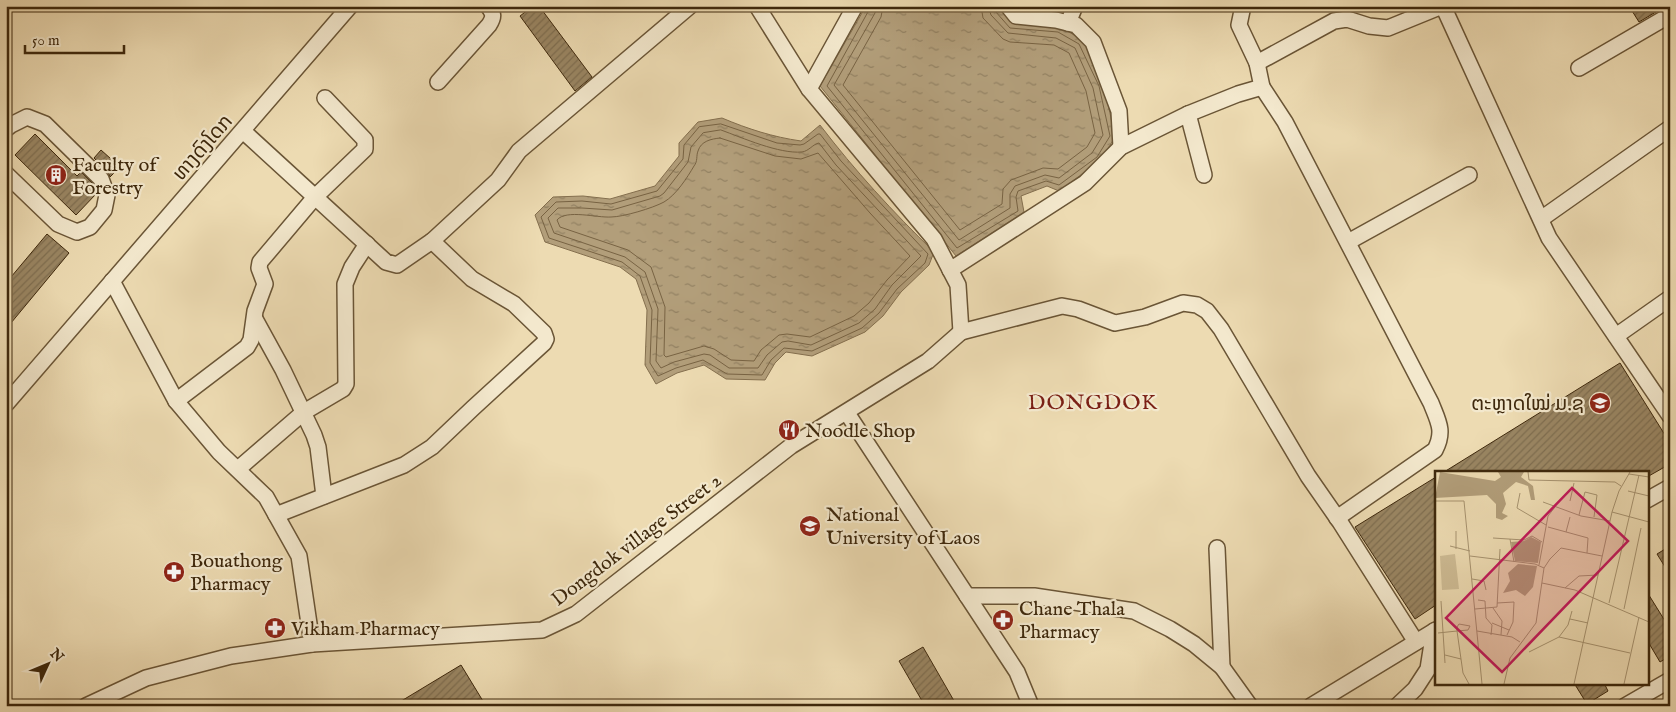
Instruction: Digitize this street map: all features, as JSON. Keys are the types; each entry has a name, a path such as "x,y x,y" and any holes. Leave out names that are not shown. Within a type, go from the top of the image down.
{"street":[{"name":"ທາງດົງໂດກ","path":"6,404 350,6"},
{"path":"438,82 494,18 488,6"},
{"path":"243,130 386,262 397,265 432,241 498,180 519,151 690,6"},
{"path":"758,6 809,89 934,239 958,285 961,332 1062,306 1078,309 1115,323 1145,317 1183,303 1197,305 1207,310 1221,329 1308,476 1416,642"},
{"path":"809,89 855,6"},
{"path":"1008,6 1016,16 1056,20 1076,25 1093,42 1119,111 1121,147"},
{"path":"1068,23 1075,6"},
{"path":"1243,6 1239,25 1257,63 1262,87 1286,122 1431,403 1441,430 1440,440 1435,450 1337,518"},
{"path":"1257,63 1334,21 1347,19 1369,26 1388,28 1443,6 1550,238 1670,416"},
{"path":"1579,68 1670,15"},
{"path":"950,270 1085,183 1121,147 1188,114 1238,94 1262,87"},
{"path":"176,401 247,347 251,340 255,311 265,284 259,268 260,262 314,197 365,148 365,140 325,98"},
{"path":"1188,114 1204,176"},
{"path":"6,129 26,117 46,124 101,179 108,195 104,210 90,227 77,232 58,224 6,174"},
{"path":"1541,219 1670,128"},
{"path":"1348,242 1470,175"},
{"path":"276,515 404,466 432,447 544,344 546,339 544,334 514,304 472,279 432,241"},
{"path":"238,469 304,412 340,392 346,384 344,284 352,267 368,244"},
{"path":"112,281 176,401 219,452 266,497 299,556 312,644"},
{"path":"1616,336 1670,298"},
{"path":"255,319 304,412 314,435 318,447 324,496"},
{"name":"Dongdok village Street 2","path":"86,706 146,678 231,656 312,644 542,630 576,614 790,446 847,413 928,361 961,332"},
{"path":"847,413 1017,672 1031,706"},
{"path":"1648,499 1670,487"},
{"path":"1216,548 1222,667"},
{"path":"967,596 1034,596 1134,611 1194,644 1222,667 1250,706"},
{"path":"1311,706 1435,630"},
{"path":"1397,706 1415,689 1428,669 1435,630"},
{"path":"1624,706 1670,680"}],"water":[{"path":"866,6 998,6 1012,23 1060,27 1083,40 1104,85 1115,137 1101,160 1059,191 1047,186 1021,196 1024,212 956,256 820,86"},
{"path":"722,118 761,132 801,141 820,125 875,191 934,252 929,265 901,292 883,316 865,332 812,356 786,352 775,363 765,380 726,379 704,365 677,373 656,384 645,365 647,310 636,279 620,267 545,242 535,215 553,197 583,196 610,199 655,186 679,156 679,143 698,122"}],"building":[{"path":"533,6 539,6 592,77 575,91 520,16"},
{"path":"1629,6 1666,6 1639,22"},
{"name":"Faculty of Forestry","path":"35,134 77,176 81,172 93,184 96,194 76,215 15,155"},
{"path":"101,150 120,167 110,177 108,172 94,158"},
{"path":"47,234 69,253 6,329 6,283"},
{"name":"ຕະຫຼາດໃໝ່ ມ.ຊ","path":"1620,363 1670,443 1670,464 1648,476 1648,471 1446,471"},
{"path":"1435,478 1435,606 1415,619 1355,527"},
{"path":"1670,546 1670,575 1657,554"},
{"path":"1648,594 1670,629 1670,656 1660,662 1648,642"},
{"path":"923,647 957,706 925,706 899,661"},
{"path":"461,665 486,706 393,706"},
{"path":"1575,684 1604,684 1608,691 1587,704"}],"place":[{"name":"Faculty of Forestry","path":"56,175"},
{"name":"ຕະຫຼາດໃໝ່ ມ.ຊ","path":"1600,403"},
{"name":"Noodle Shop","path":"789,430"},
{"name":"National University of Laos","path":"810,526"},
{"name":"Bouathong Pharmacy","path":"174,572"},
{"name":"Chane Thala Pharmacy","path":"1003,620"},
{"name":"Vikham Pharmacy","path":"275,628"}],"district":[{"name":"DONGDOK","path":"1093,401"}]}
